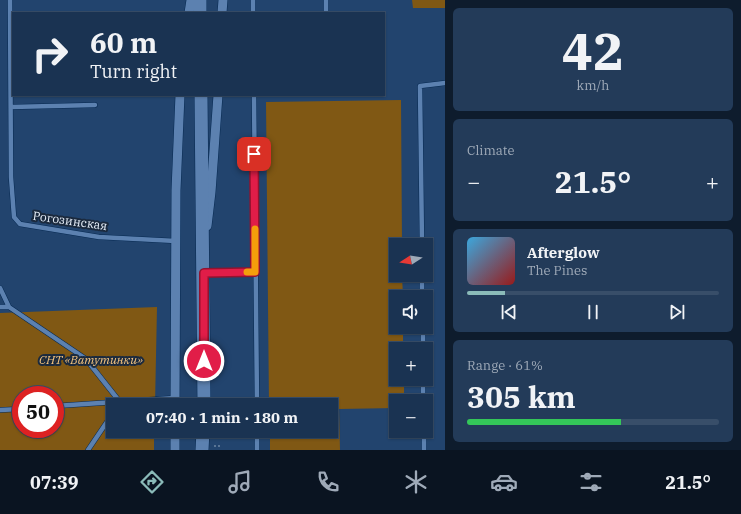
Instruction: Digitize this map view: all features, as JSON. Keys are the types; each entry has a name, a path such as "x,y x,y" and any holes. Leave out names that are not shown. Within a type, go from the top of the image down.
{"main road":[{"path":"200,0 200,12"},
{"path":"201,96 204,273 204,398"},
{"path":"205,438 208,448"}],"street":[{"path":"189,12 191,0"},
{"path":"222,12 223,0"},
{"path":"175,398 176,190 180,96"},
{"path":"203,259 212,185 218,96"},
{"path":"175,438 175,450"}],"lane":[{"name":"Рогозинская","path":"10,0 11,177 14,217 20,224 99,237 176,241"},
{"path":"253,0 253,12"},
{"path":"326,0 326,12"},
{"path":"422,238 420,86 445,83"},
{"path":"254,96 257,398"},
{"path":"11,107 95,105"},
{"path":"204,273 255,272"},
{"path":"0,288 10,307 86,359 115,398"},
{"path":"0,307 10,307"},
{"path":"64,406 106,404"},
{"path":"0,410 12,409"},
{"path":"88,450 106,423"},
{"path":"257,438 257,450"},
{"path":"424,438 424,450"}],"path":[{"path":"208,448 220,446"}],"green space":[{"path":"412,0 445,0 445,8 413,8"},
{"path":"401,100 402,238 389,238 389,282 402,282 403,290 389,290 389,334 403,334 403,342 389,342 389,386 404,386 404,394 389,394 389,408 339,409 340,450 270,450 270,438 338,438 338,398 269,398 266,102"},
{"name":"СНТ «Ватутинки»","path":"157,307 155,398 106,398 106,438 154,438 154,450 0,450 0,313"}],"slow traffic":[{"path":"247,272 255,272 255,229"}],"route":[{"path":"204,361 204,273 255,272 254,154"}]}
